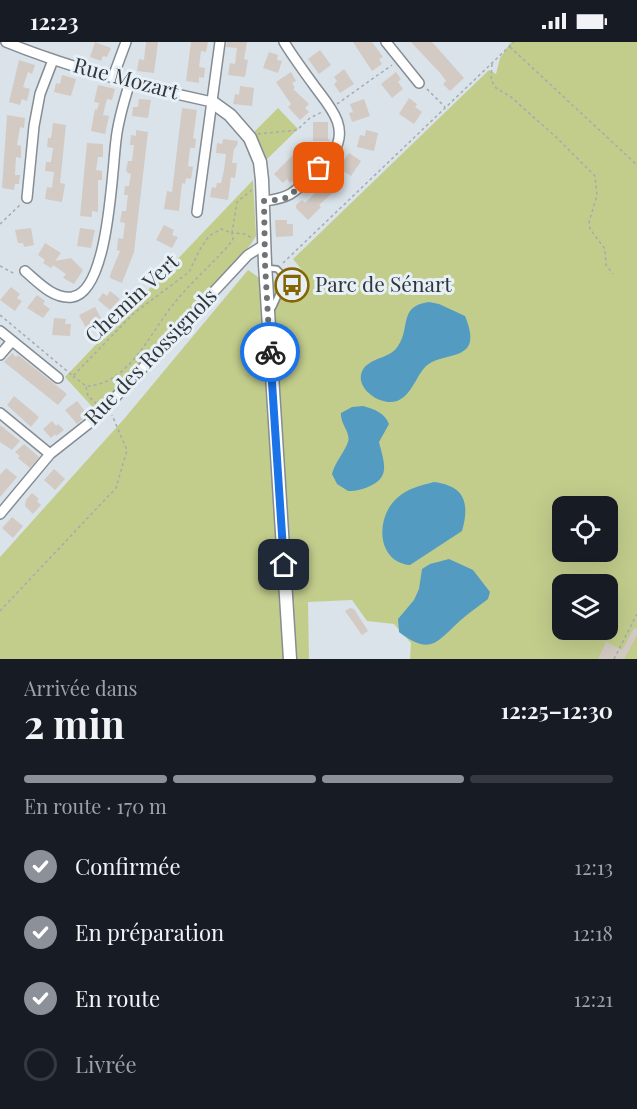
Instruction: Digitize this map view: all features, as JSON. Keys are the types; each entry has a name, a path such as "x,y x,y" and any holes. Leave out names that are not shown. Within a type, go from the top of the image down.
{"street":[{"name":"Rue Mozart","path":"6,42 53,60 212,102"},
{"path":"32,52 36,42"},
{"path":"113,77 126,42"},
{"path":"197,212 220,42"},
{"path":"264,201 284,199 295,191 333,153 338,141 339,128 332,107 317,91 285,42"},
{"path":"386,42 419,83"},
{"path":"27,198 34,126 40,94 53,60"},
{"path":"25,271 50,291 63,297 74,297 85,291 94,279 111,200 116,138 130,82"},
{"path":"212,102 230,115 249,138 260,162 264,201 260,242 269,267 268,308 290,659"},
{"name":"Rue des Rossignols","path":"0,514 50,454 106,408 260,242"},
{"path":"248,255 269,267"},
{"path":"0,331 58,378"},
{"path":"0,355 12,341"},
{"path":"0,413 50,454"}],"path":[{"path":"269,267 514,42"},
{"path":"510,46 637,165"},
{"path":"249,138 267,132 297,130 310,118 332,107 400,59"},
{"path":"492,63 491,80 496,88 511,97 595,176 597,195 589,222 590,229 604,249 606,265 613,274"},
{"path":"419,83 445,107"},
{"path":"0,315 86,386 106,383 135,356 177,299 233,240 237,202 262,180"},
{"path":"0,224 27,198"},
{"name":"Chemin Vert","path":"73,376 133,314 189,272 209,236 221,229 232,233"},
{"path":"232,233 244,234 260,242"},
{"path":"0,266 15,274 25,271"},
{"path":"0,611 116,488 127,450 106,408 88,396 86,386"},
{"path":"614,659 637,614"}],"green space":[{"path":"511,42 637,42 637,659 410,659 411,643 394,624 367,621 352,600 308,602 309,659 0,659 0,557 124,419 248,270 271,286 274,280 279,281 281,283 279,291 292,300 305,274 293,259 489,70 496,74 500,58"},
{"path":"278,108 298,129 266,160 252,134"},
{"path":"253,180 256,236 251,244 97,412 65,377"}],"water":[{"path":"429,302 465,316 470,331 470,342 466,349 426,366 410,390 397,401 383,401 369,394 361,382 364,368 395,350 402,339 409,313 419,304"},
{"path":"363,406 382,414 389,424 379,442 384,461 384,472 382,477 372,485 360,490 348,491 337,484 332,474 349,438 341,413 352,407"},
{"path":"434,482 453,487 463,497 465,512 462,531 410,565 399,562 391,556 383,538 382,528 389,507 405,492"},
{"path":"449,559 473,570 490,592 488,599 434,643 419,644 399,632 398,619 414,600 419,589 422,569 430,564"}],"building":[{"path":"95,42 111,48 107,57 103,56 101,61 90,57"},
{"path":"146,42 158,42 154,73 137,71 139,59 144,60"},
{"path":"191,42 208,42 206,52 201,51 199,67 205,68 204,78 199,77 199,83 186,81"},
{"path":"227,42 247,42 244,59 248,60 245,77 228,75 230,63 235,64 237,48 226,47"},
{"path":"353,42 372,42 383,57 379,59 382,64 372,71"},
{"path":"411,42 432,42 464,78 450,91 443,84 446,81 441,74"},
{"path":"320,50 331,65 319,74 308,59"},
{"path":"269,52 278,55 277,60 282,61 278,73 263,68"},
{"path":"19,60 35,65 32,74 28,72 23,87 30,89 27,101 22,99 20,105 9,102"},
{"path":"344,69 354,84 340,93 334,84 337,81 334,77"},
{"path":"291,72 296,81 292,83 295,88 293,89 309,104 305,108 309,112 300,120 288,107 291,104 276,82"},
{"path":"396,72 401,79 398,82 403,89 392,98 381,84"},
{"path":"62,75 76,79 71,96 54,92 56,83 60,84"},
{"path":"98,85 115,89 112,100 107,99 103,115 109,116 105,134 91,131 95,109 97,110 99,103 94,102"},
{"path":"240,86 254,88 252,106 233,104 235,94 239,95"},
{"path":"409,98 422,112 414,124 399,114"},
{"path":"139,99 151,100 148,118 132,116 133,107 138,107"},
{"path":"364,99 370,116 352,122 349,113 353,112 350,104"},
{"path":"182,108 197,110 193,138 196,139 195,148 190,148 188,166 193,167 191,179 186,178 185,184 182,183 179,211 164,209 167,191 172,192"},
{"path":"7,115 25,118 24,128 20,127 17,145 21,146 21,158 16,157 15,175 20,175 19,184 15,184 14,190 2,188"},
{"path":"313,122 328,122 330,141 313,141"},
{"path":"53,123 66,125 60,183 65,184 62,202 45,199 47,187 52,188 54,172 45,171 46,162 51,162 53,148 47,147"},
{"path":"136,130 148,132 134,252 122,283 110,278 110,275 120,251 117,250 118,238 123,239 125,223 120,222 122,211 126,211 128,195 124,195 125,186 129,186 131,174 126,170 128,161 132,161 134,145 130,145 131,135 136,136"},
{"path":"366,130 378,133 374,151 357,147 360,135 365,136"},
{"path":"223,139 238,141 232,163 237,163 235,178 231,177 228,200 210,197 212,187 216,188 217,183 221,183 224,170 226,154 216,153 217,143 222,144"},
{"path":"87,143 103,144 103,157 98,157 96,170 102,171 102,180 98,180 98,212 92,211 92,217 80,216"},
{"path":"302,146 313,157 295,173 298,176 290,183 287,179 283,183 274,174"},
{"path":"349,153 361,161 351,176 335,166"},
{"path":"329,175 340,186 319,205 321,207 308,220 296,208 296,205 302,200 305,203 318,190 316,187"},
{"path":"275,220 287,220 287,224 293,224 293,236 276,237"},
{"path":"164,225 174,230 172,235 178,237 172,248 156,240"},
{"path":"31,228 34,245 24,247 23,243 18,243 15,230"},
{"path":"80,228 95,230 91,248 77,246"},
{"path":"45,243 61,253 55,261 71,258 83,270 74,284 63,278 66,274 53,265 51,268 43,263 45,260 38,255"},
{"path":"11,287 20,294 17,298 22,301 15,311 0,300"},
{"path":"110,291 120,299 110,310 98,300 103,293 107,296"},
{"path":"37,295 50,309 43,318 27,308"},
{"path":"95,307 103,322 87,330 79,315"},
{"path":"54,318 66,319 65,324 71,324 70,336 52,335"},
{"path":"12,353 16,357 18,355 67,394 58,405 4,362"},
{"path":"14,396 39,417 31,427 7,405"},
{"path":"77,401 88,415 77,424 65,410"},
{"path":"52,421 64,430 51,438 43,429"},
{"path":"0,425 20,441 12,450 0,442"},
{"path":"24,444 39,457 30,468 18,458 20,456 15,452"},
{"path":"6,468 17,477 0,497 0,475"},
{"path":"54,469 65,479 55,490 44,480"},
{"path":"32,493 39,499 37,501 41,505 33,514 25,506 26,500"},
{"path":"12,517 23,526 13,538 2,528"},
{"path":"350,608 354,609 368,631 362,635 345,611"},
{"path":"634,628 637,629 637,635 624,659 598,659 606,642 622,650"}],"way so far":[{"path":"270,352 264,201 284,199 319,168"}],"place":[{"name":"Parc de Sénart","path":"292,285"}],"route":[{"path":"270,352 284,565"}]}
